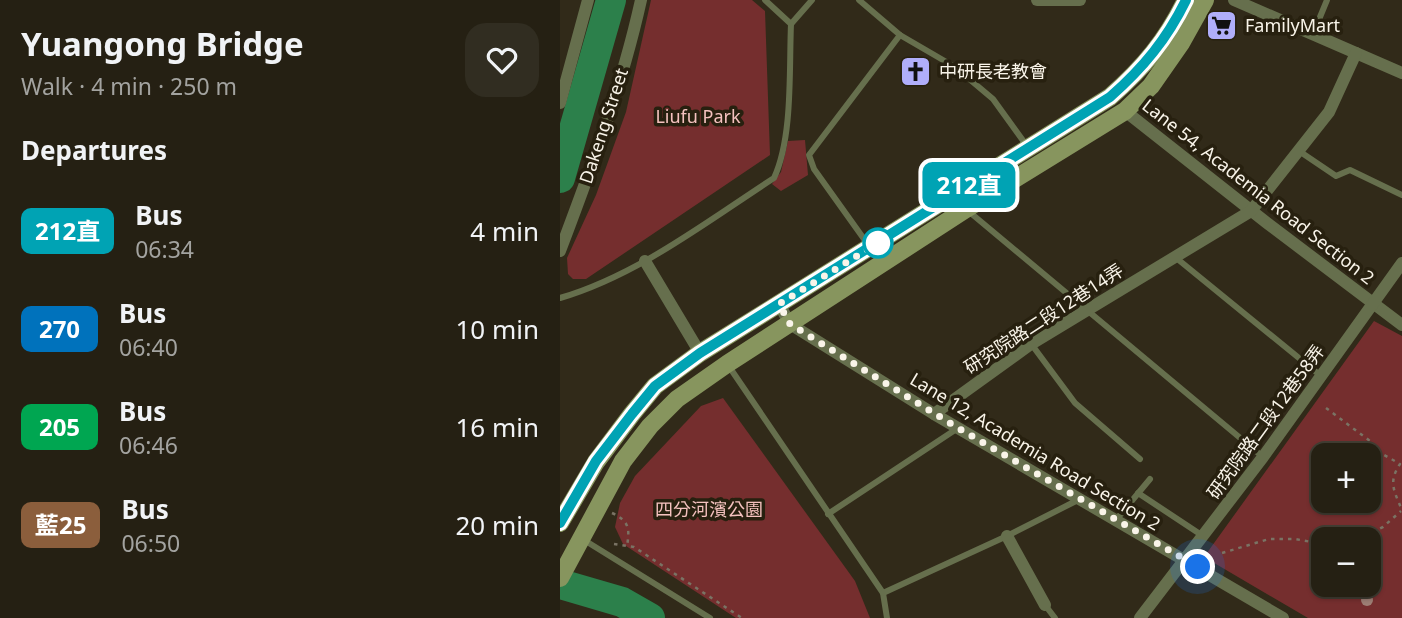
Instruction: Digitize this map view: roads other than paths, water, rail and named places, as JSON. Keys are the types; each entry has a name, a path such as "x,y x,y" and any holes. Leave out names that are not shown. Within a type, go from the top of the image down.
{"main road":[{"path":"565,570 623,461 650,426 677,398 966,209 1125,111 1159,75 1205,0"},
{"path":"560,523 596,461 655,386 700,353 1110,97 1142,69 1169,34 1184,1"},
{"path":"560,534 581,539"}],"street":[{"path":"560,103 588,0"},
{"name":"Dakeng Street","path":"560,251 626,62 641,0"},
{"path":"1037,0 1080,0"},
{"path":"1234,0 1402,73"},
{"name":"研究院路二段12巷14弄","path":"934,414 1031,344 1251,211 1329,112 1356,53"},
{"name":"Lane 54, Academia Road Section 2","path":"1125,111 1251,211 1402,325"},
{"path":"645,261 700,353"},
{"name":"研究院路二段12巷58弄","path":"1140,618 1263,457 1402,263"},
{"name":"Lane 12, Academia Road Section 2","path":"779,304 790,324 934,414 1283,618"},
{"path":"1007,536 1045,606"}],"lane":[{"path":"765,0 791,24"},
{"path":"560,298 578,293 645,261 774,178 782,161 786,131 791,24 812,0"},
{"path":"859,0 901,35 955,67 993,99 1029,149"},
{"path":"1313,34 1327,0"},
{"path":"870,248 814,169 809,155 901,35"},
{"path":"1298,151 1336,176 1350,170 1402,195"},
{"path":"966,209 1263,457"},
{"path":"1175,257 1321,376"},
{"path":"1031,344 1075,402 1140,459"},
{"path":"727,364 883,593 887,618"},
{"path":"828,514 958,428"},
{"path":"1115,521 1150,479"},
{"path":"1138,493 1203,536"},
{"path":"883,593 1080,499"},
{"path":"581,539 710,618"},
{"path":"1045,606 1055,618"}],"waterway":[{"path":"560,178 611,0"},
{"path":"560,584 622,602 650,618"}],"place":[{"name":"FamilyMart","path":"1222,26"},
{"name":"中研長老教會","path":"916,72"}],"park label":[{"name":"Liufu Park","path":"698,117"},
{"name":"四分河濱公園","path":"709,510"}]}
